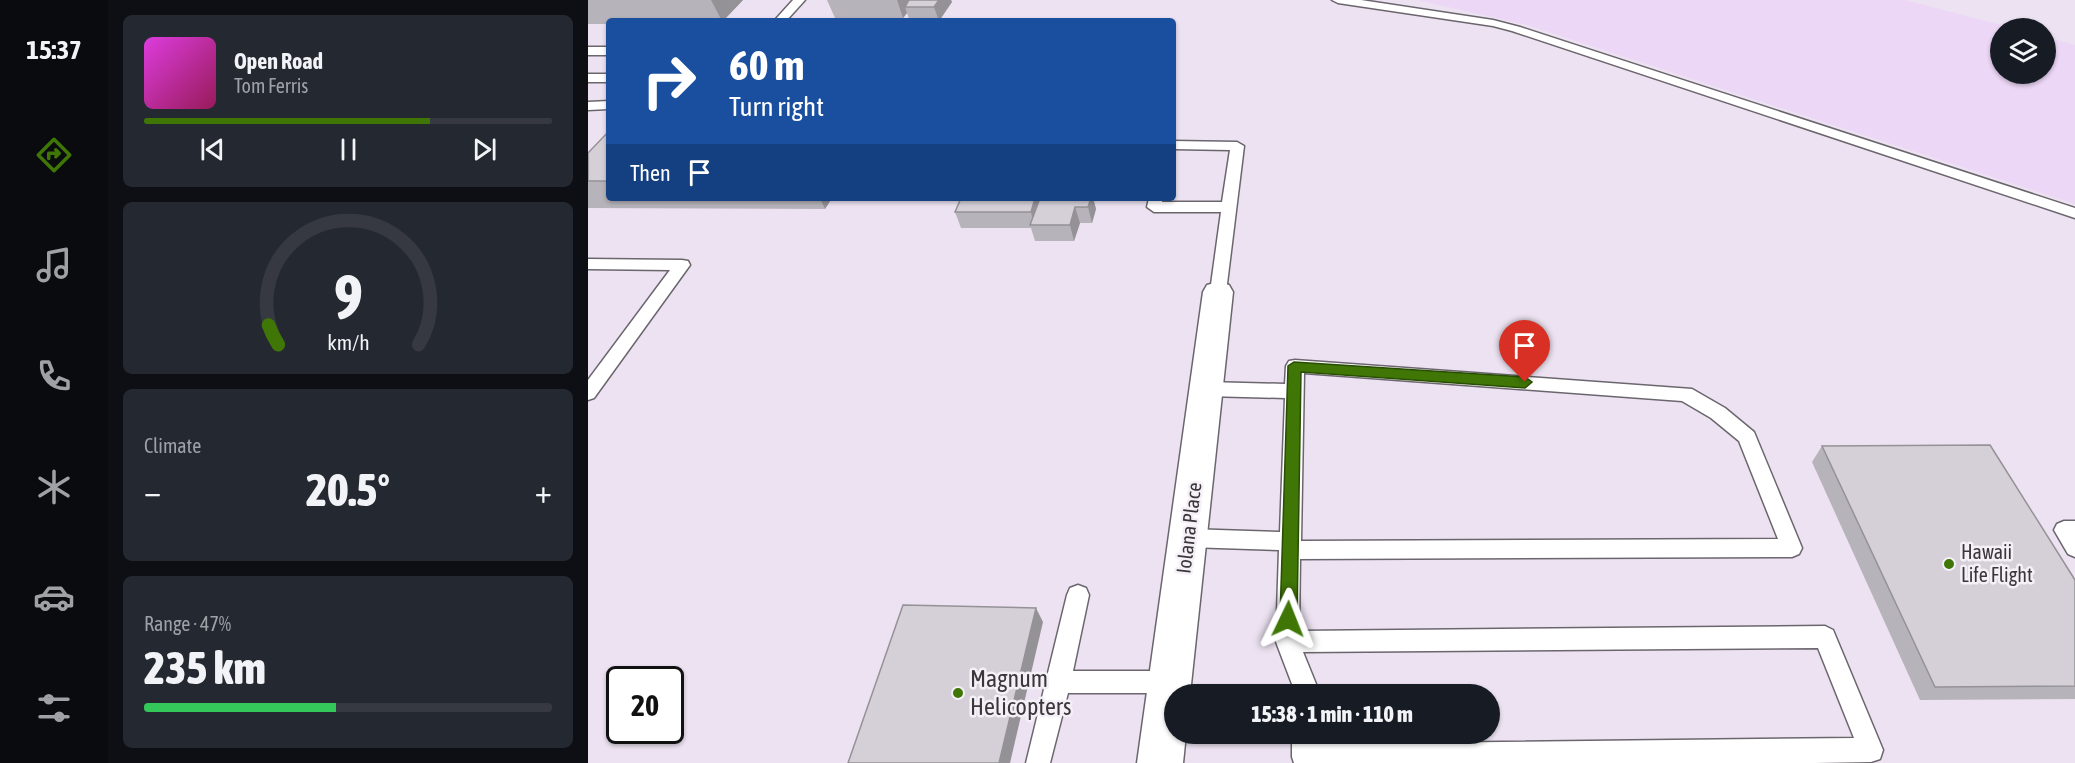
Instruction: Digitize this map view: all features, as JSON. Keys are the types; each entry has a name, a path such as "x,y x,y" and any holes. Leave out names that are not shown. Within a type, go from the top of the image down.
{"street":[{"name":"Iolana Place","path":"1160,763 1218,292"}],"lane":[{"path":"783,18 799,0"},
{"path":"1338,0 1493,23 1516,29 2075,213"},
{"path":"588,51 606,51"},
{"path":"588,78 606,78"},
{"path":"590,109 606,94"},
{"path":"590,109 606,106"},
{"path":"590,109 606,115"},
{"path":"1176,145 1237,146 1218,292"},
{"path":"1155,201 1154,207 1228,207"},
{"path":"588,264 682,265 588,393"},
{"path":"1188,538 1292,546 1792,548 1747,437 1718,413 1686,394 1294,366 1292,546 1287,642 1304,684"},
{"path":"1206,389 1294,392"},
{"path":"2075,530 2064,530 2075,548"},
{"path":"1038,763 1078,595"},
{"path":"1287,642 1825,637 1871,750 1304,757 1304,744"},
{"path":"1059,682 1170,682"}],"shaded area":[{"path":"588,0 2075,0 2075,763 588,763"},
{"path":"1417,0 1905,0 1990,22 1990,84 2056,84 2056,40 2075,45 2075,204 1527,25"}],"building":[{"path":"909,0 939,0 934,7 905,7"},
{"path":"606,134 606,181 588,181 588,153"},
{"path":"960,201 1034,201 1031,212 955,212"},
{"path":"1039,201 1090,201 1088,207 1075,207 1070,225 1030,225"},
{"name":"Hawaii Life Flight","path":"1990,445 2075,580 2075,686 1935,687 1822,446"},
{"name":"Magnum Helicopters","path":"903,605 1036,608 999,763 848,763"}],"place":[{"name":"Hawaii Life Flight","path":"1949,564"},
{"name":"Magnum Helicopters","path":"958,693"}],"route":[{"path":"1288,619 1292,550 1294,366 1525,382"}]}
